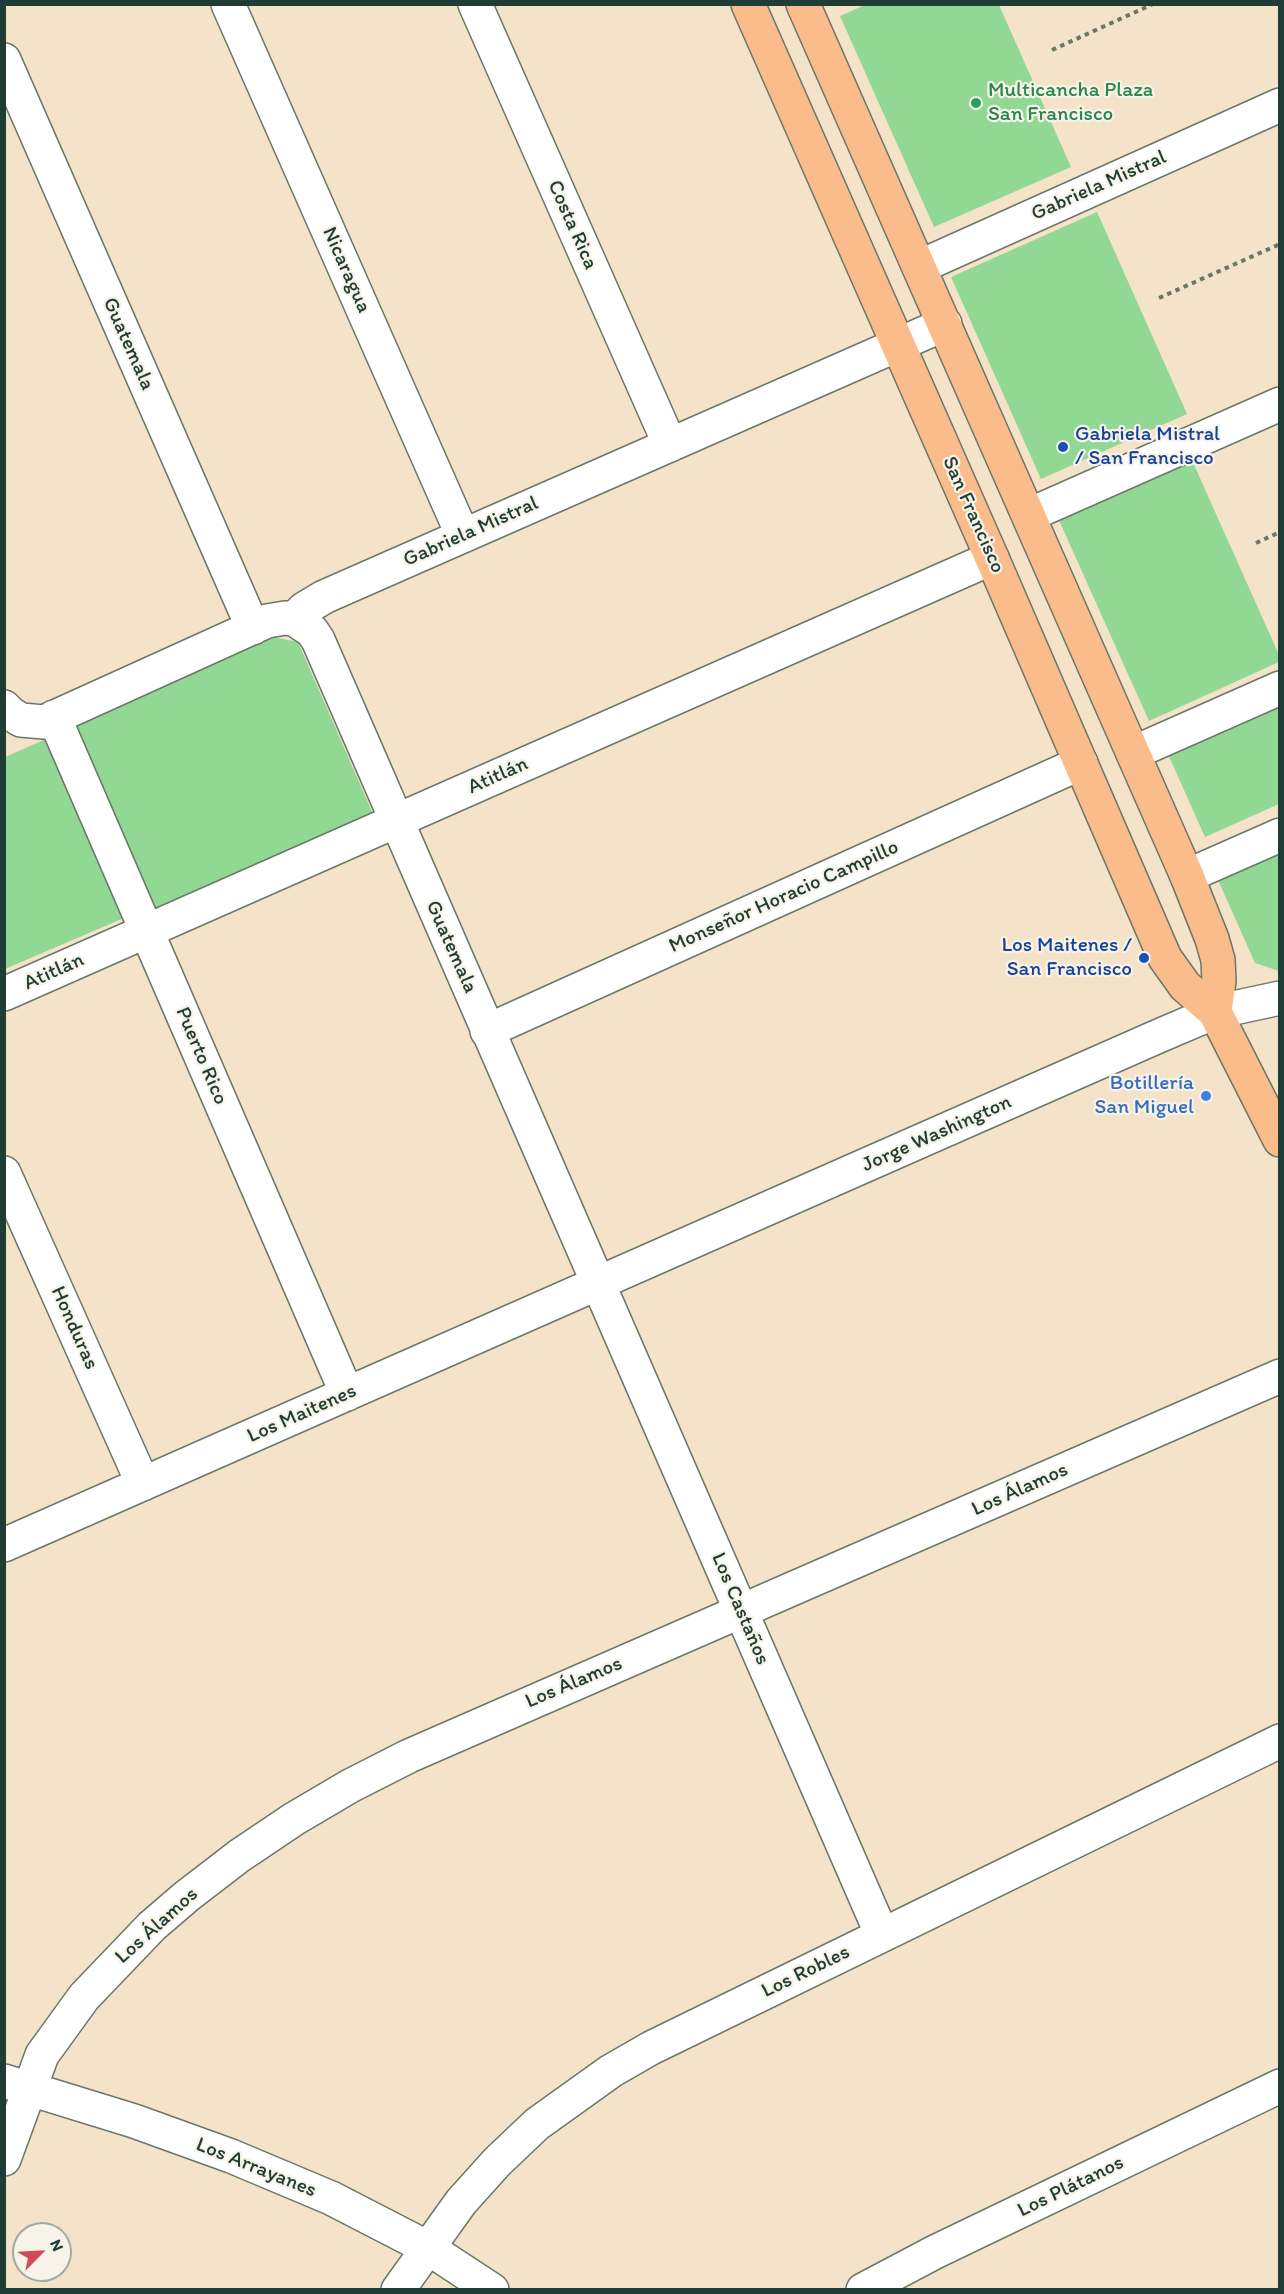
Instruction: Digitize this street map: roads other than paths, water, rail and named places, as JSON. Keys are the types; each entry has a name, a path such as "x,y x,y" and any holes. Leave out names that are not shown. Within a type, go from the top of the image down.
{"main road":[{"name":"San Francisco","path":"748,4 1082,763 1165,958 1185,986 1215,1012 1280,1140"},
{"path":"811,7 919,267 1187,876 1218,960 1219,989 1215,1012"}],"street":[{"name":"Nicaragua","path":"228,4 463,536"},
{"name":"Costa Rica","path":"475,4 669,444"},
{"name":"Guatemala","path":"4,60 253,628"},
{"name":"Gabriela Mistral","path":"919,267 1280,105"},
{"name":"Gabriela Mistral","path":"294,620 304,609 324,597 945,324"},
{"path":"1029,515 1280,404"},
{"name":"Atitlán","path":"4,994 992,558"},
{"path":"10,722 44,722 253,628 276,619 294,620"},
{"name":"Guatemala","path":"294,620 312,632 318,640 598,1283"},
{"path":"1133,753 1280,688"},
{"name":"Puerto Rico","path":"54,717 347,1394"},
{"name":"Monseñor Horacio Campillo","path":"487,1031 1082,763"},
{"path":"1187,876 1280,835"},
{"name":"Jorge Washington","path":"598,1283 1215,1012 1280,998"},
{"name":"Honduras","path":"4,1173 143,1484"},
{"name":"Los Maitenes","path":"4,1545 598,1283"},
{"name":"Los Castaños","path":"598,1283 882,1935"},
{"name":"Los Álamos","path":"4,2159 17,2085 42,2055 84,1996 152,1926 187,1896 239,1856 294,1820 350,1786 409,1756 1280,1376"},
{"name":"Los Robles","path":"398,2289 461,2202 497,2162 537,2124 611,2070 651,2048 1280,1741"},
{"name":"Los Arrayanes","path":"17,2085 134,2121 231,2156 331,2198 428,2248 492,2289"},
{"name":"Los Plátanos","path":"863,2289 1280,2086"}],"place":[{"name":"Multicancha Plaza San Francisco","path":"976,103"},
{"name":"Gabriela Mistral / San Francisco","path":"1063,447"},
{"name":"Los Maitenes / San Francisco","path":"1144,958"},
{"name":"Botillería San Miguel","path":"1206,1096"}]}
